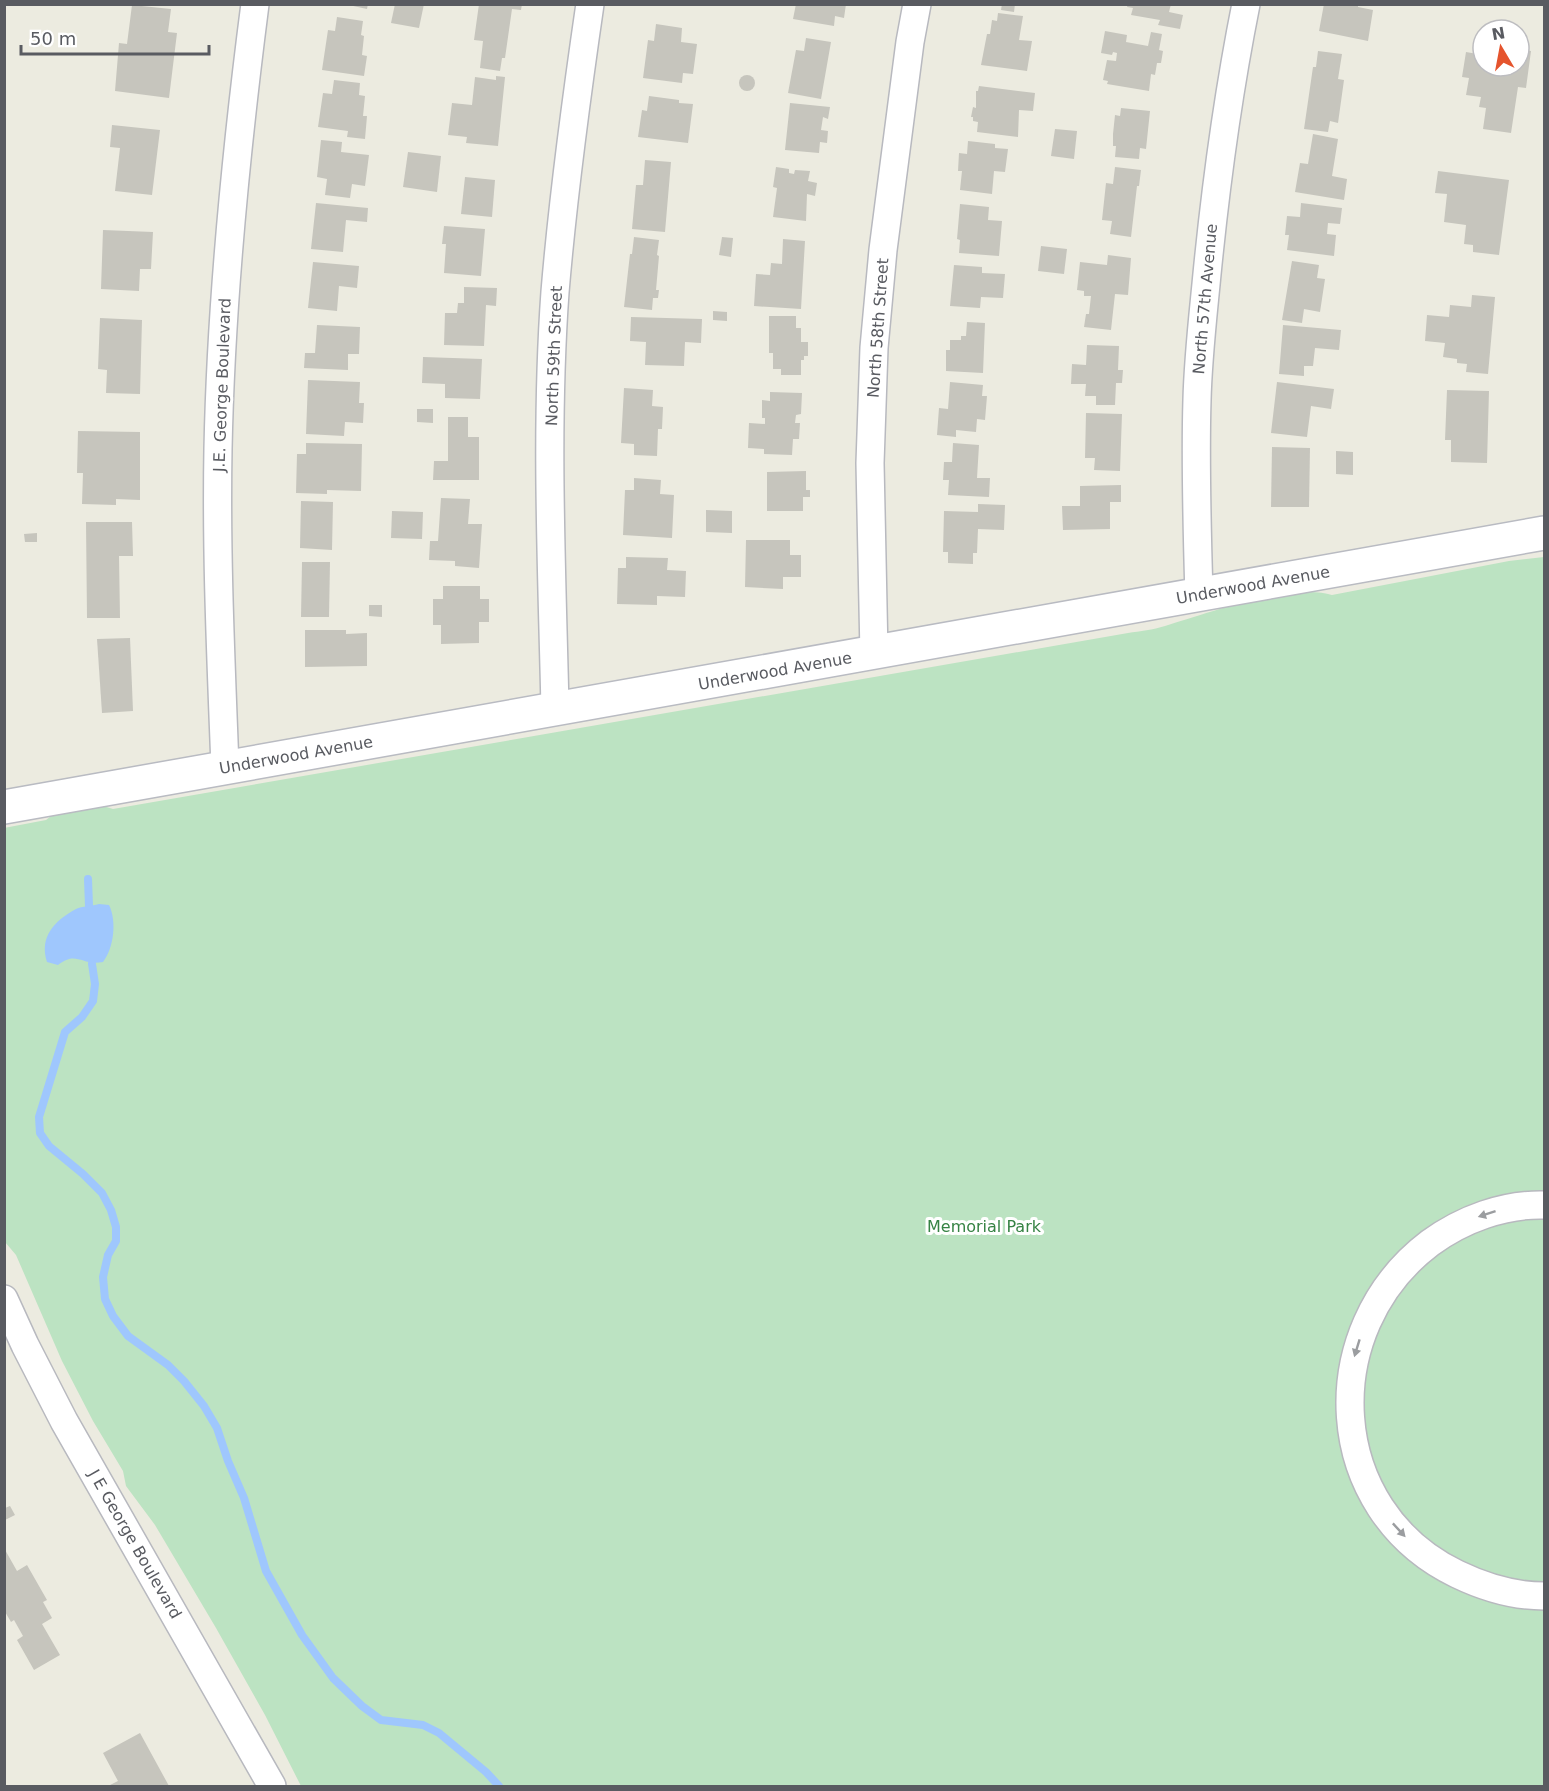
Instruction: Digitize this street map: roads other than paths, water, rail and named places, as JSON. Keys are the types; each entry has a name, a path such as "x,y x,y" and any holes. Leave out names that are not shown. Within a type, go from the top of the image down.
{"main road":[{"name":"Underwood Avenue","path":"4,807 1545,533"}],"street":[{"name":"J.E. George Boulevard","path":"225,767 218,590 218,448 223,336 238,142 255,4"},
{"name":"North 59th Street","path":"555,710 550,514 555,293 577,94 590,4"},
{"name":"North 58th Street","path":"874,654 870,463 874,348 886,227 909,42 917,4"},
{"name":"North 57th Avenue","path":"1199,595 1196,486 1197,399 1201,332 1231,80 1246,4"},
{"path":"1545,1205 1502,1209 1470,1220 1443,1234 1414,1255 1393,1277 1373,1307 1356,1349 1350,1394 1352,1433 1360,1464 1372,1493 1389,1520 1415,1547 1441,1566 1482,1586 1530,1596 1545,1596"},
{"name":"J E George Boulevard","path":"4,1299 64,1421 272,1786"}],"water":[{"path":"99,904 109,905 114,926 110,949 103,962 70,959 58,965 47,962 45,945 55,924 76,909"}],"waterway":[{"path":"88,879 89,906"},
{"path":"92,964 95,984 93,1001 82,1017 65,1032 39,1117 40,1133 49,1146 102,1193 111,1210 116,1227 116,1241 108,1255 103,1277 105,1299 113,1316 128,1336 168,1365 204,1406 217,1428 244,1498 266,1571 302,1635 333,1678 362,1706 381,1720 423,1725 439,1733 486,1772 499,1786"}],"park label":[{"name":"Memorial Park","path":"984,1226"}]}
